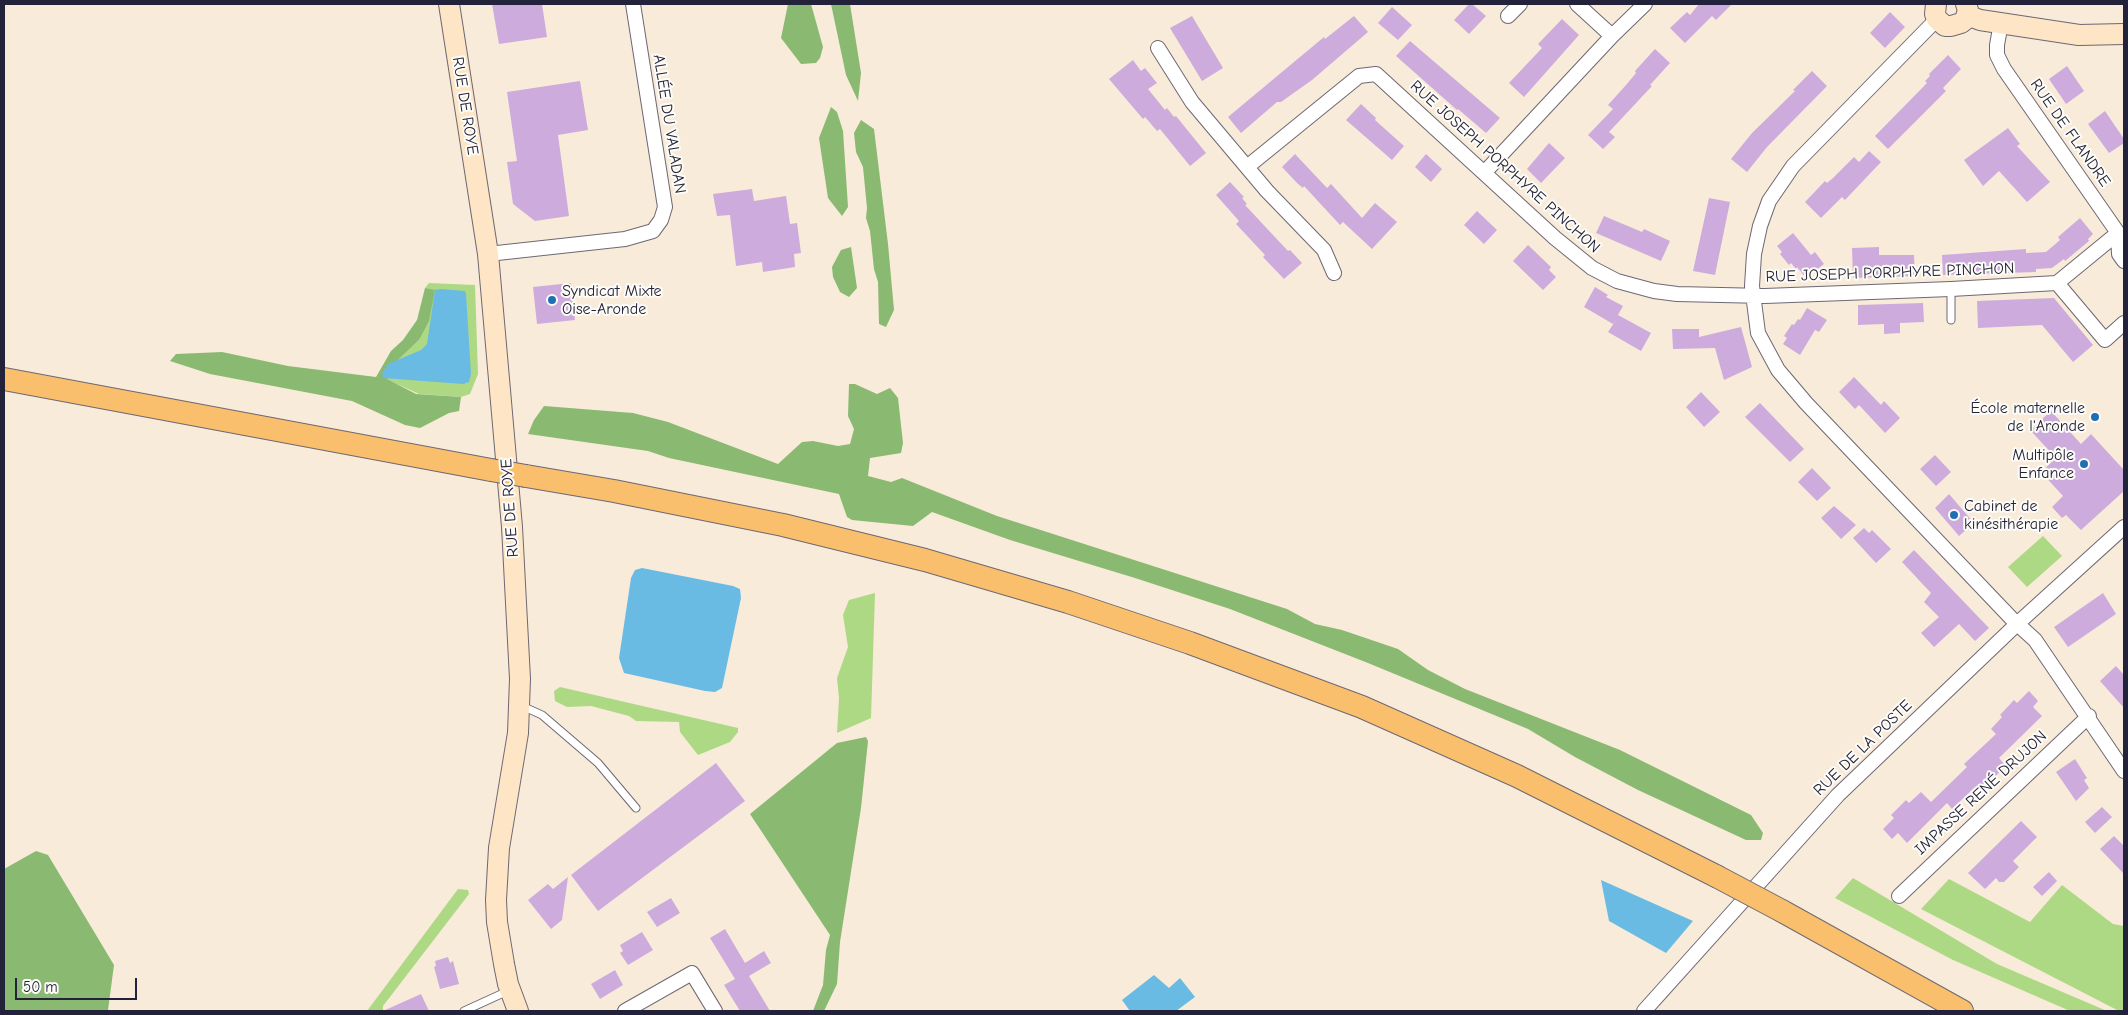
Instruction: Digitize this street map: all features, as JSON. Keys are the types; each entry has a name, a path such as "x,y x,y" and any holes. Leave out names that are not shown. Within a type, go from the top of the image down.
{"main road":[{"name":"RUE DE ROYE","path":"450,4 488,254 512,527 520,705 516,758 498,848 496,878 497,922 510,990 518,1011"},
{"path":"1936,11 1945,26 1961,23 1967,9 1980,20 2079,35 2124,34"},
{"path":"4,380 702,508 887,550 1068,602 1190,643 1362,707 1517,776 1716,876 1962,1011"}],"street":[{"name":"ALLÉE DU VALADAN","path":"488,254 625,239 653,231 661,220 665,207 632,4"},
{"path":"1508,16 1520,4"},
{"path":"1577,4 1612,36"},
{"path":"1484,173 1612,36 1645,4"},
{"path":"1936,11 1793,166 1770,201 1760,226 1754,254 1752,286 1758,333 1778,370 1806,403 2017,624 2035,640 2124,771"},
{"name":"RUE DE FLANDRE","path":"2001,23 1997,56 2004,69 2118,233 2119,254 2124,260"},
{"path":"1158,48 1192,102 1247,167 1324,250 1334,273"},
{"name":"RUE JOSEPH PORPHYRE PINCHON","path":"1247,167 1358,76 1376,74 1584,262 1617,280 1677,294 1754,296 1951,289 2057,282"},
{"path":"2118,233 2057,282 2105,340 2124,324"},
{"name":"RUE DE LA POSTE","path":"1644,1011 1838,794 2017,624 2124,527"},
{"name":"IMPASSE RENÉ DRUJON","path":"1899,896 2088,716"},
{"path":"625,1011 692,973 716,1011"}],"lane":[{"path":"1951,289 1951,320"},
{"path":"520,705 542,715 598,763 636,808"},
{"path":"464,1011 510,990"}],"green space":[{"path":"788,4 811,4 823,47 820,58 816,63 801,64 781,38"},
{"path":"831,4 850,4 861,73 858,101 846,75"},
{"path":"831,107 837,112 843,131 848,207 842,216 828,198 819,138"},
{"path":"861,120 874,129 888,244 894,310 886,327 879,324 878,282 874,269 870,231 866,218 867,208 863,167 856,152 854,133"},
{"path":"851,247 857,288 849,297 840,292 833,277 832,267 841,250"},
{"path":"429,283 475,285 478,374 470,394 461,397 419,394 386,379 399,359 419,340 435,291 425,288"},
{"path":"425,288 435,290 429,321 419,340 399,359 387,379 416,394 461,397 459,411 449,413 420,428 405,425 352,401 210,374 170,361 176,354 222,352 288,366 376,377 391,351 403,340 417,320"},
{"path":"849,384 855,384 877,394 890,388 898,398 903,443 901,453 870,458 868,476 891,482 902,478 997,516 1287,609 1315,624 1342,630 1398,649 1428,670 1465,689 1620,750 1751,815 1763,833 1761,840 1746,840 1638,790 1575,757 1528,729 1230,609 1010,540 932,512 913,526 852,520 847,517 839,494 669,458 648,451 528,434 534,420 544,406 633,413 668,422 778,464 802,442 813,441 838,446 850,444 854,429 848,416"},
{"path":"2043,536 2062,556 2027,587 2008,567"},
{"path":"875,593 871,718 837,733 839,698 837,678 848,647 843,615 849,600"},
{"path":"560,687 738,728 738,732 730,742 698,755 680,732 679,722 636,721 629,716 591,706 567,707 555,701 554,691"},
{"path":"866,737 868,741 861,808 840,942 837,984 824,1011 813,1011 823,985 826,950 830,935 750,814 837,743"},
{"path":"36,851 48,855 114,965 108,1010 106,1011 4,1011 4,869"},
{"path":"1853,878 1997,964 2107,1011 2070,1011 1953,960 1835,898"},
{"path":"1949,879 2030,922 2062,885 2113,924 2124,926 2124,1011 2119,1011 1921,909"},
{"path":"458,889 468,890 469,894 383,1006 383,1011 367,1011"}],"water":[{"path":"435,290 465,291 466,294 471,374 469,382 463,384 383,378 382,374 388,364 421,350 427,344"},
{"path":"642,568 740,589 741,598 722,688 715,692 705,691 624,673 619,658 631,578 635,570"},
{"path":"1601,880 1693,921 1666,953 1609,921"},
{"path":"1154,975 1169,988 1180,978 1195,997 1176,1011 1130,1011 1122,1000"}],"building":[{"path":"492,4 542,4 547,37 499,44"},
{"path":"1469,4 1472,4 1486,16 1469,34 1454,20"},
{"path":"1699,4 1732,4 1716,20 1712,16 1685,43 1670,28 1687,12 1690,15"},
{"path":"1392,7 1412,25 1398,40 1378,23"},
{"path":"1890,12 1905,27 1885,48 1870,33"},
{"path":"1192,16 1223,68 1202,81 1170,28"},
{"path":"1354,16 1368,32 1312,80 1281,102 1277,102 1241,133 1228,117 1324,37 1325,39"},
{"path":"1562,19 1579,35 1524,97 1509,83 1542,48 1538,44"},
{"path":"1410,41 1500,118 1486,133 1396,56"},
{"path":"1655,49 1670,63 1650,85 1652,86 1609,132 1615,137 1603,149 1588,135 1613,109 1608,105"},
{"path":"1948,55 1961,69 1943,88 1946,91 1888,149 1875,136 1927,83 1925,81 1930,76 1929,74"},
{"path":"1133,60 1141,71 1145,68 1157,83 1148,89 1165,110 1167,108 1174,117 1176,116 1206,153 1190,166 1160,129 1157,131 1145,117 1143,119 1109,79"},
{"path":"2067,66 2084,91 2066,104 2049,79"},
{"path":"1812,71 1827,86 1767,147 1747,172 1731,159 1752,133 1795,91 1793,90"},
{"path":"580,81 588,130 558,135 569,216 535,221 513,204 507,162 517,161 507,92"},
{"path":"1361,104 1376,118 1375,120 1404,146 1392,160 1346,120"},
{"path":"2105,111 2124,139 2124,143 2109,153 2088,124"},
{"path":"2008,128 2020,144 2017,146 2050,182 2027,202 1999,171 1983,186 1964,160"},
{"path":"1549,143 1565,158 1541,183 1527,169"},
{"path":"1869,151 1881,162 1845,200 1842,197 1821,218 1805,202 1825,181 1827,183 1854,157 1859,162"},
{"path":"1295,154 1327,188 1331,184 1362,218 1375,203 1397,222 1372,249 1343,222 1340,225 1304,186 1303,188 1297,183 1282,167"},
{"path":"1426,154 1442,169 1431,182 1415,167"},
{"path":"1230,182 1244,197 1242,198 1247,204 1245,205 1288,251 1290,250 1302,263 1284,279 1236,224 1239,221 1216,195"},
{"path":"752,189 754,201 786,196 790,224 797,223 801,253 794,254 795,267 763,272 762,262 736,266 730,215 717,216 713,194"},
{"path":"1709,198 1730,202 1715,275 1693,271"},
{"path":"1477,211 1497,230 1484,244 1464,225"},
{"path":"1604,216 1642,232 1644,229 1670,241 1661,261 1596,233"},
{"path":"2080,218 2093,234 2088,239 2089,241 2065,261 2064,259 2052,268 2036,269 2036,272 1943,275 1942,255 2026,249 2026,253 2046,252 2060,240 2058,237"},
{"path":"1793,233 1811,255 1815,252 1824,264 1806,278 1797,267 1796,269 1791,263 1789,265 1780,254 1782,252 1777,246"},
{"path":"1528,245 1551,267 1549,270 1556,277 1543,290 1513,261"},
{"path":"1879,247 1879,255 1914,255 1915,276 1853,278 1852,248"},
{"path":"571,283 575,320 537,324 533,287"},
{"path":"1595,287 1608,295 1606,297 1623,306 1618,315 1651,333 1641,351 1608,332 1616,320 1613,324 1584,307"},
{"path":"2054,298 2093,345 2073,362 2042,325 1978,328 1977,301"},
{"path":"1923,303 1924,322 1900,323 1900,333 1884,334 1884,324 1858,325 1858,305"},
{"path":"1807,308 1827,320 1819,332 1815,330 1800,355 1783,344 1787,338 1784,336 1792,324 1794,325 1798,319 1800,320"},
{"path":"1741,327 1752,367 1724,380 1715,348 1673,349 1672,329 1699,329 1699,337"},
{"path":"1854,377 1881,405 1884,401 1900,418 1885,433 1859,405 1855,409 1839,392"},
{"path":"1701,392 1720,412 1704,427 1686,407"},
{"path":"1760,403 1804,449 1790,462 1745,417"},
{"name":"Multipôle Enfance","path":"2051,411 2081,444 2091,434 2124,470 2124,491 2081,530 2066,515 2062,518 2052,507 2063,496 2041,472 2056,458 2030,430"},
{"path":"1935,455 1951,472 1936,486 1920,469"},
{"path":"1812,468 1831,488 1817,501 1798,482"},
{"name":"Cabinet de kinésithérapie","path":"1949,494 1974,523 1959,536 1935,508"},
{"path":"1834,506 1856,525 1841,539 1821,518"},
{"path":"1864,528 1869,533 1872,530 1891,549 1876,563 1853,538"},
{"path":"1914,550 1989,628 1975,641 1959,624 1934,647 1921,633 1939,617 1924,602 1931,593 1902,562"},
{"path":"2103,593 2116,614 2068,647 2054,627"},
{"path":"2116,666 2124,675 2124,708 2100,681"},
{"path":"2029,691 2038,701 2033,707 2042,716 1999,758 2006,766 1979,792 1975,787 1952,809 1947,803 1907,843 1898,833 1892,839 1883,829 1894,818 1891,815 1906,800 1909,803 1921,792 1931,802 1967,767 1964,764 1996,734 1991,729 2002,717 2000,715 2014,700 2017,703"},
{"path":"2075,759 2087,778 2084,780 2089,788 2076,801 2056,772"},
{"path":"716,763 745,801 598,911 571,875"},
{"path":"2102,807 2112,817 2095,833 2085,822"},
{"path":"2021,821 2037,837 2013,861 2019,867 2004,882 1999,882 1996,878 1985,889 1968,873"},
{"path":"2114,836 2124,846 2124,874 2100,849"},
{"path":"2049,872 2057,881 2042,896 2033,887"},
{"path":"568,877 562,920 551,929 528,900 548,884 553,889"},
{"path":"671,898 680,913 657,927 647,912"},
{"path":"725,929 745,963 764,951 771,963 749,976 770,1011 740,1011 724,985 735,979 710,938"},
{"path":"642,932 653,950 628,965 620,953 623,951 620,945"},
{"path":"448,957 450,963 453,961 459,984 440,989 434,967 436,966 435,961"},
{"path":"615,970 623,985 600,999 591,984"},
{"path":"421,994 429,1011 383,1011"}],"place":[{"name":"Syndicat Mixte Oise-Aronde","path":"552,300"},
{"name":"École maternelle de l'Aronde","path":"2095,417"},
{"name":"Multipôle Enfance","path":"2084,464"},
{"name":"Cabinet de kinésithérapie","path":"1954,515"}]}
